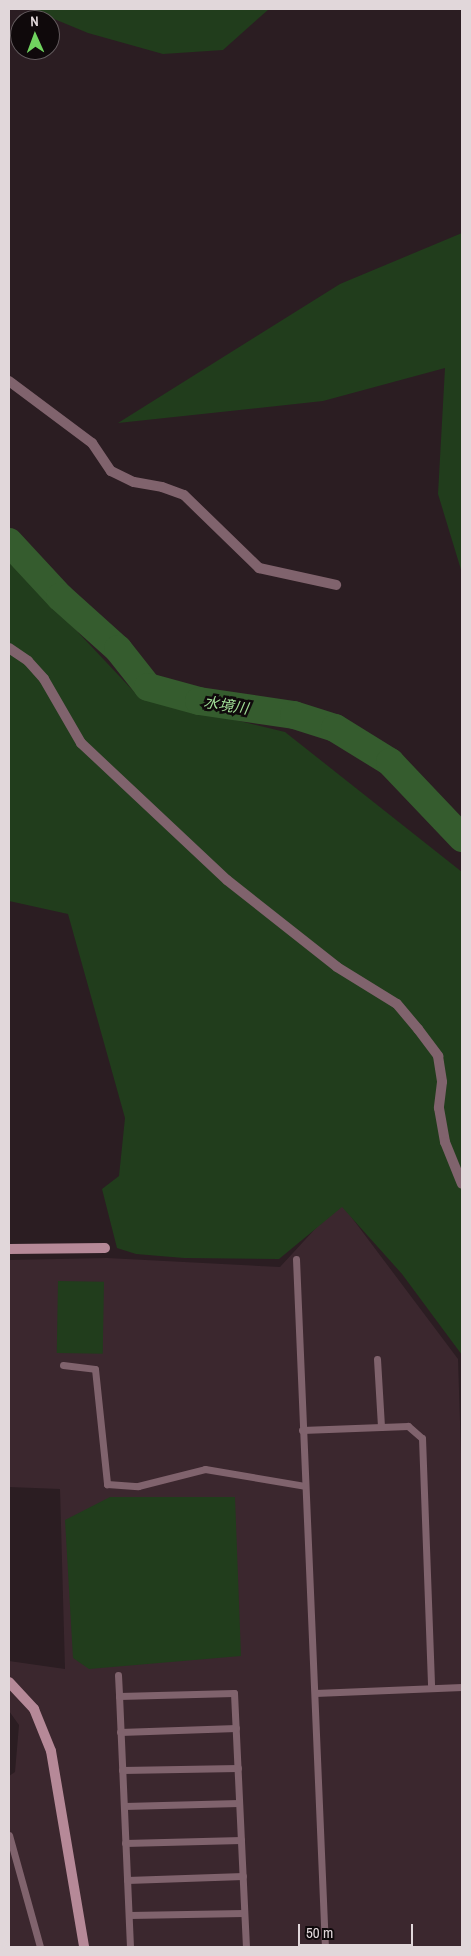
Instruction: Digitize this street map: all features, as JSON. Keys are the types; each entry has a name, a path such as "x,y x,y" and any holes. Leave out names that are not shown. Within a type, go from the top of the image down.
{"street":[{"path":"9,381 92,443 111,471 184,496 259,568 336,585"},
{"path":"9,648 28,661 44,679 81,743 227,880 337,967 397,1004 418,1028 438,1056 442,1082 439,1108 445,1142 462,1184"},
{"path":"9,1249 105,1248"},
{"path":"9,1682 34,1709 51,1751 84,1947"}],"lane":[{"path":"296,1259 325,1947"},
{"path":"377,1360 381,1427"},
{"path":"63,1365 95,1369 107,1484 138,1486 205,1469 305,1486"},
{"path":"302,1430 408,1426 422,1438 431,1688"},
{"path":"118,1675 130,1947"},
{"path":"315,1693 462,1687"},
{"path":"119,1696 234,1693 246,1947"},
{"path":"120,1732 236,1728"},
{"path":"122,1770 238,1768"},
{"path":"124,1806 239,1803"},
{"path":"9,1835 12,1862 40,1947"},
{"path":"125,1843 241,1840"},
{"path":"127,1880 243,1876"},
{"path":"129,1916 244,1913"}],"shaded area":[{"path":"340,1202 458,1359 462,1485 462,1947 9,1947 9,1776 15,1772 19,1725 9,1711 9,1661 65,1669 60,1489 9,1487 9,1260 107,1258 280,1267"}],"green space":[{"path":"30,9 269,9 223,50 163,54 88,33 60,21 60,10"},
{"path":"462,233 462,573 438,494 445,368 323,401 118,423 340,284"},
{"path":"9,559 139,697 285,732 462,872 462,1355 402,1274 342,1207 279,1259 184,1258 136,1254 117,1248 102,1189 119,1176 125,1118 68,914 9,901"},
{"path":"58,1281 104,1282 103,1354 57,1353"},
{"path":"110,1497 235,1497 241,1656 89,1669 73,1658 65,1520"}],"waterway":[{"name":"水境川","path":"9,542 60,597 118,649 148,687 199,701 294,715 335,728 390,762 462,838"}]}
